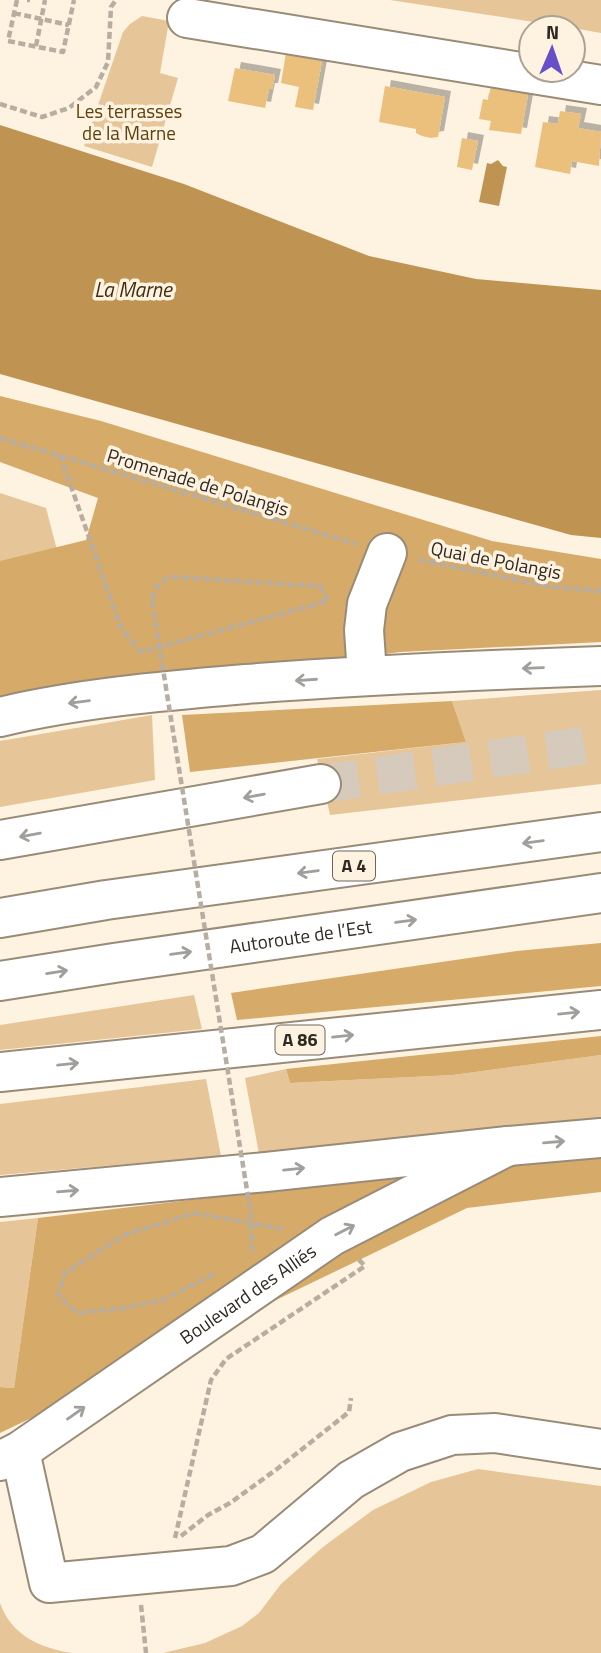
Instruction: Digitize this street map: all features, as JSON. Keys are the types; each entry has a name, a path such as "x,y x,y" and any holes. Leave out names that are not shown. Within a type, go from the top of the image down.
{"main road":[{"path":"187,18 601,85"},
{"path":"367,675 364,630 367,604 387,553"},
{"path":"0,717 48,706 184,690 367,675 601,666"},
{"path":"0,840 321,784"},
{"name":"A 4","path":"0,918 106,900 601,832"},
{"name":"Autoroute de l’Est","path":"0,981 601,893"},
{"name":"A 86","path":"0,1072 601,1010"},
{"path":"0,1197 601,1138"},
{"name":"Boulevard des Alliés","path":"10,1456 332,1237 508,1146"},
{"path":"10,1456 49,1583 231,1566 263,1554 351,1480 400,1452 452,1435 495,1433 601,1449"}],"path":[{"path":"17,0 8,41 64,52 74,0"},
{"path":"36,46 45,0"},
{"path":"0,104 42,117 69,108 96,87 108,62 111,7 116,0"},
{"path":"14,13 69,25"},
{"name":"Promenade de Polangis","path":"0,438 387,553"},
{"path":"60,454 121,628 141,652 328,601 320,586 172,577 161,580 154,588 152,601 251,1215 252,1255 241,1261"},
{"name":"Quai de Polangis","path":"387,553 553,587 601,591"},
{"path":"219,1272 163,1300 124,1308 77,1313 58,1295 65,1272 124,1235 194,1213 332,1237 365,1266 226,1359 211,1380 175,1541 208,1515 230,1503 277,1469 349,1412 351,1398"},
{"path":"138,1576 146,1653"}],"green space":[{"path":"390,0 601,0 601,33 587,30 587,14 517,14 517,19"},
{"name":"Les terrasses de la Marne","path":"142,16 169,21 160,73 178,78 152,167 84,146 123,32"},
{"path":"0,493 46,508 67,588 0,600"},
{"path":"601,690 601,784 330,815 317,759 466,742 452,701"},
{"path":"152,715 155,780 0,807 0,741"},
{"path":"194,995 202,1029 0,1050 0,1025"},
{"path":"601,1055 601,1118 259,1154 245,1078 286,1069 290,1083 453,1075"},
{"path":"206,1079 221,1156 0,1175 0,1104"},
{"path":"38,1218 14,1388 0,1387 0,1222"},
{"path":"478,1469 601,1486 601,1653 163,1653 205,1643 242,1626 259,1613 281,1584 323,1547 373,1510 431,1482"},
{"path":"0,1603 11,1624 19,1632 49,1648 72,1653 0,1653"}],"shaded area":[{"path":"0,396 101,421 492,541 601,559 601,642 400,652 51,700 0,712 0,561 86,540 98,498 0,462"},
{"path":"452,701 466,742 190,772 182,715"},
{"path":"601,943 601,986 237,1020 231,993 517,951"},
{"path":"601,1036 601,1055 453,1075 290,1083 286,1069"},
{"path":"601,1155 601,1192 467,1208 0,1433 0,1387 14,1388 38,1218 471,1167"}],"water":[{"name":"La Marne","path":"0,125 184,184 369,256 476,279 601,290 601,538 571,535 0,374"},
{"path":"498,160 507,167 499,206 479,202 487,163"}],"building":[{"path":"324,50 313,110 295,107 299,87 281,83 286,53"},
{"path":"235,68 275,75 265,108 228,101"},
{"path":"493,77 517,81 517,84 530,84 521,134 489,130 491,121 479,119 483,99 488,100"},
{"path":"385,86 445,97 438,137 422,136 416,133 416,129 379,122"},
{"path":"560,111 581,114 578,128 601,132 599,166 572,161 570,174 535,167 543,122 558,124"},
{"path":"462,138 478,141 472,170 457,167"}],"tunnel":[{"path":"321,784 601,743"}]}
